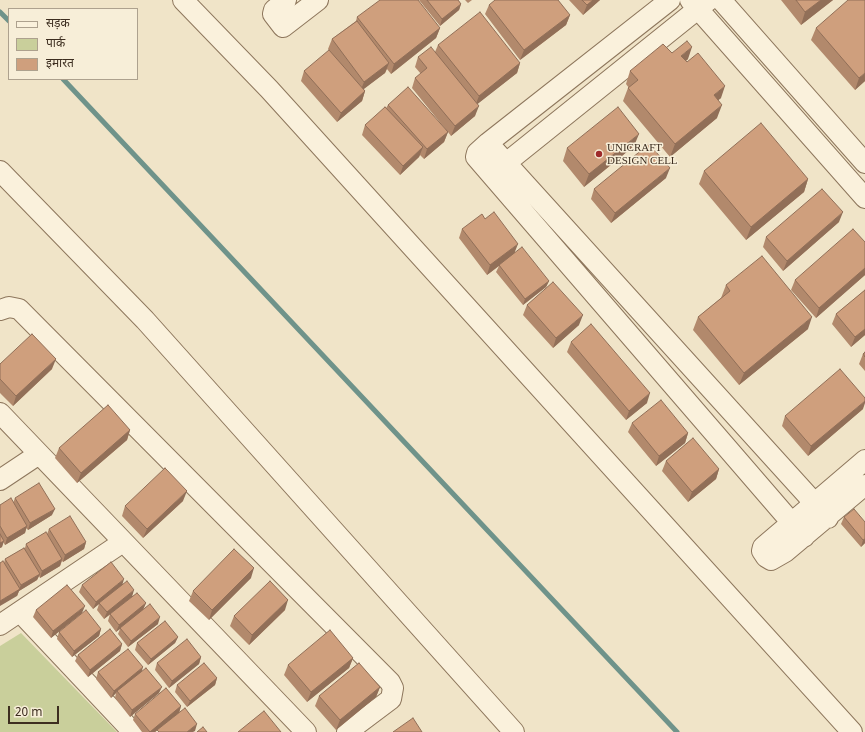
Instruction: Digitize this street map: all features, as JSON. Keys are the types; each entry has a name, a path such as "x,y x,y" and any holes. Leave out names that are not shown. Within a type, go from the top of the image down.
{"street":[{"path":"183,0 269,90 852,732"},
{"path":"286,0 273,12 273,16 282,27 287,26 318,0"},
{"path":"670,0 488,143 477,153 476,157 490,176 798,530 821,510 865,460"},
{"path":"721,0 865,163"},
{"path":"490,176 699,3 865,198"},
{"path":"488,143 821,510"},
{"path":"0,171 145,320 514,732"},
{"path":"0,310 9,307 19,309 390,682 393,688 390,699 347,732"},
{"path":"0,413 306,732"},
{"path":"0,480 39,454"},
{"path":"821,510 865,486"},
{"path":"0,625 123,542"},
{"path":"20,612 133,732"}],"green space":[{"path":"21,633 117,732 0,732 0,646"}],"building":[{"path":"380,0 418,0 440,28 394,64 357,17"},
{"path":"427,0 458,0 461,4 442,19"},
{"path":"495,0 558,0 570,15 524,50 489,5"},
{"path":"582,0 593,0 587,5"},
{"path":"796,0 821,0 805,12"},
{"path":"848,0 865,0 865,73 859,78 816,28"},
{"path":"480,12 520,63 479,96 438,45"},
{"path":"357,21 389,63 364,82 332,39"},
{"path":"687,41 692,47 681,56 687,62 698,53 725,86 714,95 722,105 675,144 628,88 638,80 630,71 663,44 672,53"},
{"path":"431,47 479,106 455,126 415,78 427,68 418,57"},
{"path":"329,50 365,91 341,113 304,71"},
{"path":"408,87 448,132 427,149 388,105"},
{"path":"385,107 423,147 403,166 365,125"},
{"name":"UNICRAFT DESIGN CELL","path":"618,107 639,134 589,174 567,148"},
{"path":"761,123 808,179 751,227 704,171"},
{"path":"649,144 670,168 615,213 594,189"},
{"path":"822,189 843,212 787,261 766,237"},
{"path":"494,212 518,244 490,265 462,229 482,214 485,219"},
{"path":"853,229 865,242 865,268 819,308 795,280"},
{"path":"522,247 549,281 525,299 499,265"},
{"path":"762,256 812,317 744,373 698,317 730,291 726,285"},
{"path":"553,282 583,315 556,338 527,305"},
{"path":"865,290 865,329 855,337 836,314"},
{"path":"591,324 650,393 629,411 571,342"},
{"path":"32,334 56,359 16,396 0,379 0,364"},
{"path":"840,369 865,398 865,401 811,446 785,416"},
{"path":"661,400 688,433 659,456 632,423"},
{"path":"108,405 130,430 81,473 59,448"},
{"path":"693,438 719,469 692,492 666,461"},
{"path":"165,468 187,491 147,529 125,506"},
{"path":"39,483 55,509 30,523 15,498"},
{"path":"11,498 27,526 7,538 0,526 0,505"},
{"path":"854,509 865,522 865,539 863,540 844,517"},
{"path":"70,516 86,542 65,555 49,529"},
{"path":"46,532 62,559 42,571 26,544"},
{"path":"0,534 4,541 0,543"},
{"path":"24,548 40,574 21,585 5,559"},
{"path":"234,549 254,568 212,610 193,591"},
{"path":"3,561 20,589 0,601 0,563"},
{"path":"111,562 124,579 96,602 82,585"},
{"path":"127,581 134,590 107,612 99,603"},
{"path":"270,581 288,600 252,635 234,616"},
{"path":"67,585 85,606 53,631 36,610"},
{"path":"137,593 146,603 119,625 110,614"},
{"path":"150,604 160,617 131,641 120,628"},
{"path":"86,610 101,629 74,651 59,632"},
{"path":"165,621 178,637 151,659 137,643"},
{"path":"110,629 122,644 90,670 78,655"},
{"path":"330,630 353,658 311,692 288,665"},
{"path":"187,639 201,657 172,681 157,663"},
{"path":"128,649 143,667 114,691 98,672"},
{"path":"204,663 217,678 190,701 177,685"},
{"path":"359,663 380,687 340,720 319,696"},
{"path":"146,668 162,687 132,710 117,691"},
{"path":"166,688 181,706 150,732 135,714"},
{"path":"185,708 197,724 187,732 159,732 157,730"},
{"path":"264,711 281,732 238,732"},
{"path":"413,718 422,732 393,732"},
{"path":"203,727 207,732 197,732"}],"waterway":[{"path":"0,12 8,20"},
{"path":"64,80 677,732"}],"place":[{"name":"UNICRAFT DESIGN CELL","path":"599,154"}]}
